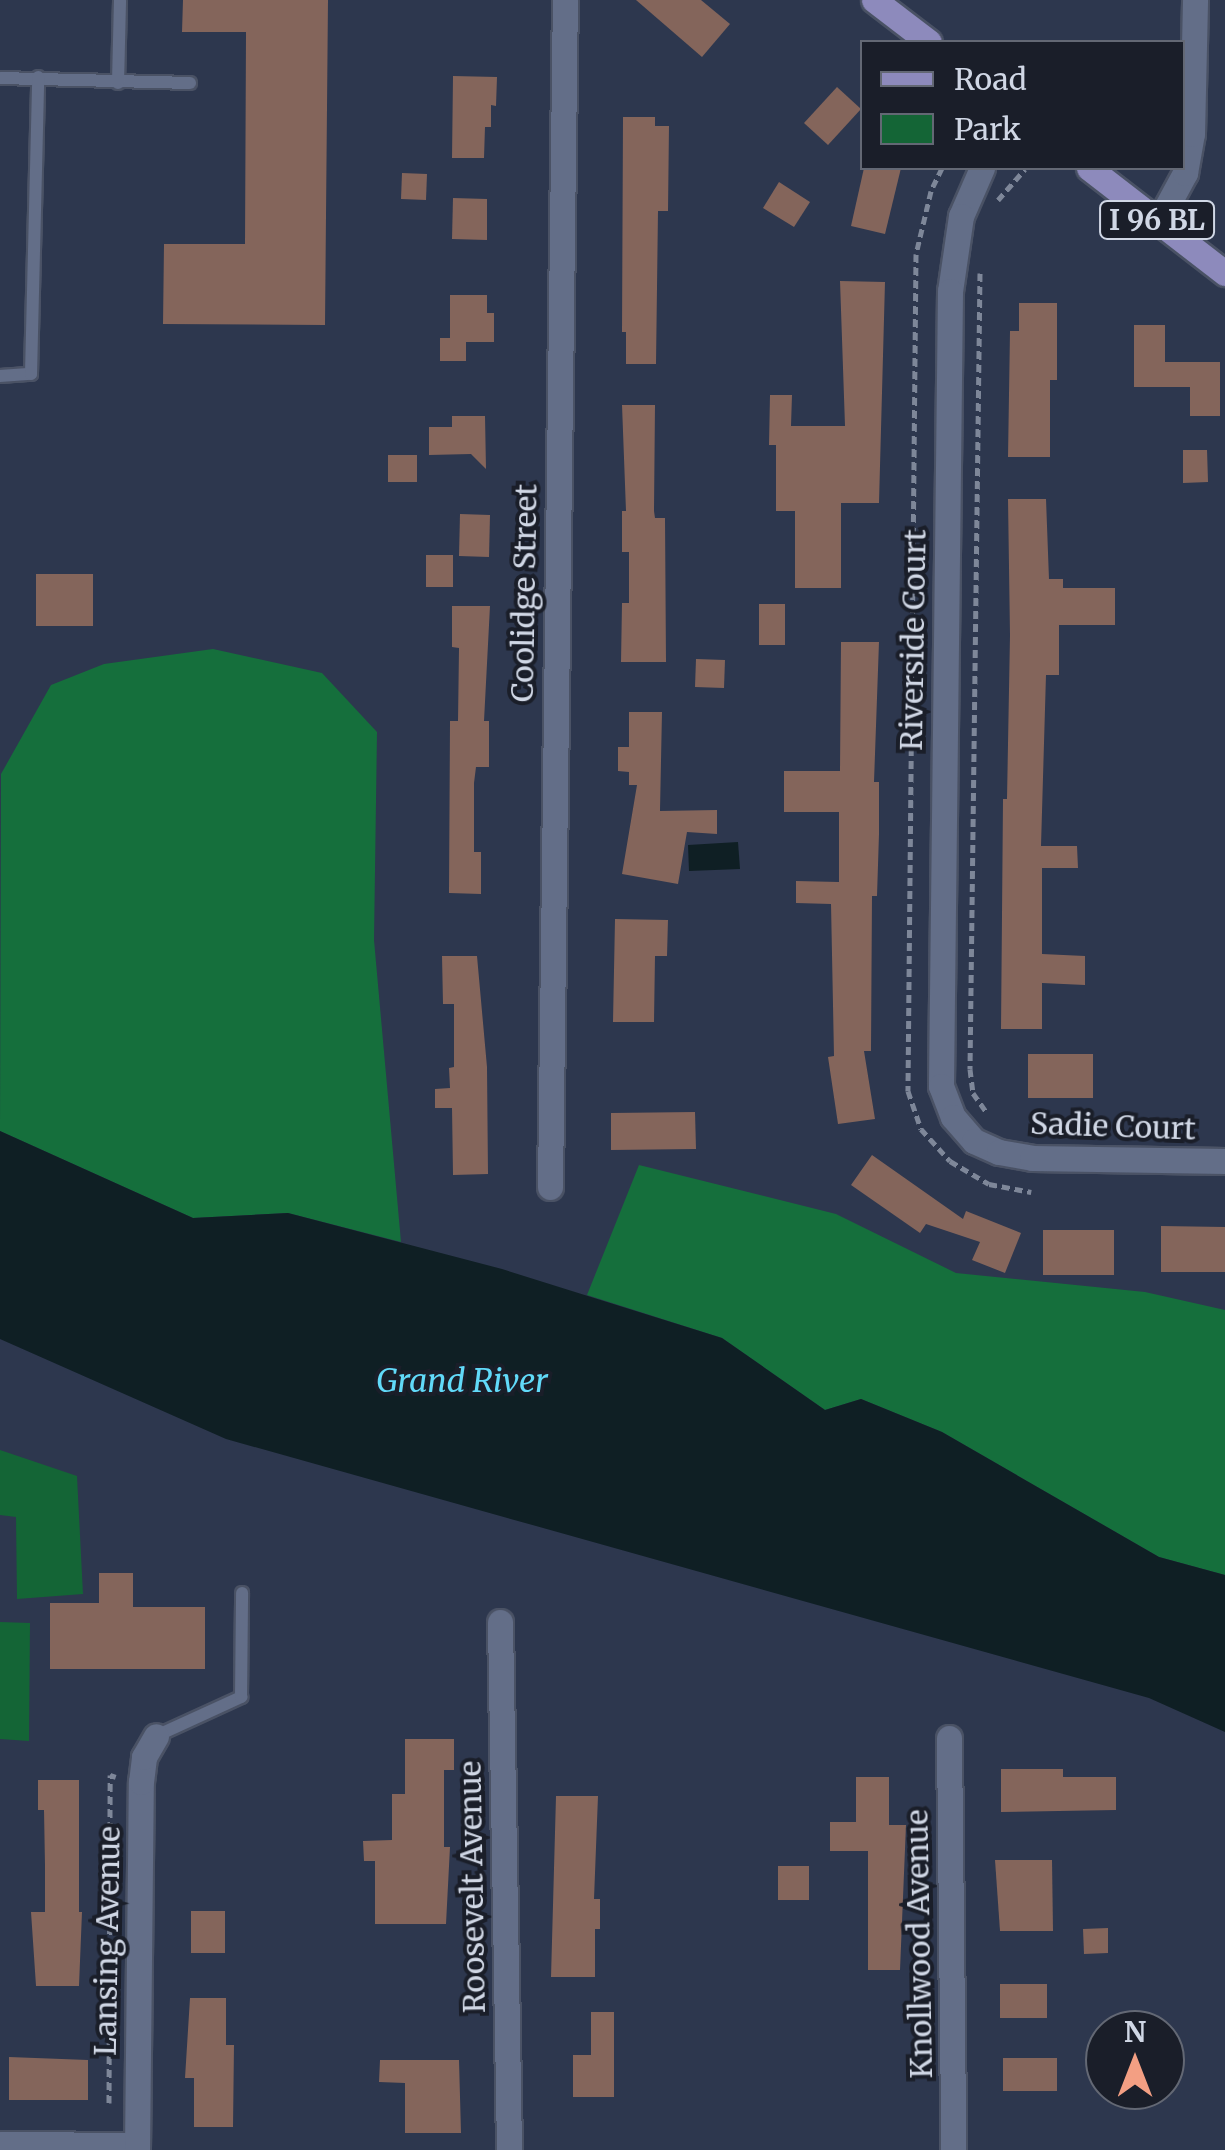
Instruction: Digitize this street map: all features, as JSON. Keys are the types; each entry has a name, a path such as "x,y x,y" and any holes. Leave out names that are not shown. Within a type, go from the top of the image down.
{"main road":[{"path":"874,0 926,40"},
{"name":"I 96 BL","path":"1092,170 1225,273"}],"street":[{"name":"Coolidge Street","path":"550,1187 565,0"},
{"path":"1158,221 1185,173 1192,134 1195,0"},
{"name":"Riverside Court","path":"953,1117 941,1086 939,1060 950,291 961,216 981,170"},
{"name":"Sadie Court","path":"953,1117 974,1141 1032,1158 1225,1162"},
{"name":"Roosevelt Avenue","path":"500,1622 509,2150"},
{"name":"Lansing Avenue","path":"137,2148 140,1782 144,1757 156,1736"},
{"name":"Knollwood Avenue","path":"949,1738 953,2150"},
{"path":"0,2144 137,2148"}],"lane":[{"path":"118,84 120,0"},
{"path":"0,376 31,374 38,77"},
{"path":"0,78 190,84"},
{"path":"156,1736 242,1697 242,1593"}],"path":[{"path":"995,207 1024,170"},
{"path":"980,256 970,1069 973,1092 989,1117 1000,1122"}],"green space":[{"path":"213,649 322,673 377,732 374,940 401,1242 288,1213 193,1218 0,1131 1,774 51,685 104,664"},
{"path":"639,1165 836,1214 956,1273 1145,1292 1225,1310 1225,1575 1159,1557 942,1432 861,1399 825,1410 722,1338 587,1295"},
{"path":"0,1450 77,1476 83,1594 17,1599 16,1517 0,1515"},
{"path":"0,1622 30,1623 29,1741 0,1739"}],"water":[{"path":"738,842 740,869 689,871 688,845"},
{"name":"Grand River","path":"0,1131 193,1218 288,1213 502,1269 722,1338 825,1410 861,1399 942,1432 1159,1557 1225,1575 1225,1732 1149,1698 226,1439 0,1339"}],"building":[{"path":"183,0 328,0 325,325 163,324 164,244 245,244 246,32 182,32"},
{"path":"636,0 701,0 730,24 702,57"},
{"path":"453,76 497,77 491,127 485,127 484,158 452,158"},
{"path":"837,87 860,108 828,145 804,123"},
{"path":"623,117 655,117 655,126 669,126 668,211 658,211 656,364 626,364 626,332 622,332"},
{"path":"864,170 901,170 885,234 851,226"},
{"path":"402,173 427,174 426,200 401,199"},
{"path":"779,182 810,202 794,227 763,208"},
{"path":"453,198 487,199 487,240 452,239"},
{"path":"840,281 885,282 879,503 841,503 841,588 795,588 795,511 776,511 776,445 769,445 770,395 792,395 791,426 845,426"},
{"path":"450,295 487,295 487,313 494,313 494,342 466,342 466,361 440,361 440,338 450,338"},
{"path":"1019,303 1057,303 1057,380 1050,380 1050,457 1008,457 1010,331 1019,331"},
{"path":"1134,325 1165,325 1165,362 1220,362 1220,416 1190,416 1190,387 1134,387"},
{"path":"622,405 655,405 654,511 655,518 665,518 666,662 621,662 622,603 629,603 629,552 622,552 622,511 626,511"},
{"path":"452,416 485,416 486,469 471,454 429,455 429,427 452,427"},
{"path":"1183,450 1207,450 1208,482 1183,483"},
{"path":"388,455 417,455 417,482 388,482"},
{"path":"1008,499 1046,499 1049,579 1063,579 1063,588 1115,588 1115,625 1059,625 1059,675 1046,675 1041,846 1077,846 1078,868 1042,868 1042,954 1085,956 1085,985 1042,983 1042,1029 1001,1029 1003,799 1007,799 1010,635"},
{"path":"460,514 490,515 489,557 459,556"},
{"path":"426,555 453,555 453,587 426,587"},
{"path":"36,574 93,574 93,626 36,626"},
{"path":"759,604 785,604 785,645 759,645"},
{"path":"452,606 490,606 484,721 489,721 489,767 476,767 474,783 474,852 481,852 481,894 449,893 450,721 458,721 459,648 452,647"},
{"path":"841,642 879,642 874,782 879,782 879,834 877,896 872,896 871,1051 864,1051 875,1119 838,1124 828,1057 834,1056 831,904 796,903 796,881 839,882 839,812 784,812 784,771 840,771"},
{"path":"696,659 725,660 724,688 695,687"},
{"path":"629,712 662,712 660,811 717,810 717,834 687,832 678,884 622,874 637,785 629,785 629,772 618,771 618,747 629,747"},
{"path":"615,919 668,920 667,956 655,956 654,1022 613,1022"},
{"path":"442,956 477,956 487,1067 488,1174 453,1175 452,1108 435,1108 435,1089 450,1088 449,1068 454,1067 454,1004 443,1004"},
{"path":"1028,1054 1093,1054 1093,1098 1028,1098"},
{"path":"695,1112 696,1149 611,1150 611,1113"},
{"path":"872,1155 963,1219 966,1211 1021,1233 1005,1273 972,1260 980,1242 926,1224 920,1233 851,1185"},
{"path":"1161,1226 1225,1227 1225,1272 1161,1272"},
{"path":"1043,1230 1114,1230 1114,1275 1043,1275"},
{"path":"99,1573 133,1573 133,1607 205,1607 205,1669 50,1669 50,1603 99,1603"},
{"path":"405,1739 454,1739 454,1770 444,1770 444,1847 450,1847 446,1924 375,1924 375,1861 364,1861 363,1841 392,1840 392,1794 405,1794"},
{"path":"1001,1769 1063,1769 1063,1777 1116,1777 1116,1810 1001,1812"},
{"path":"856,1777 889,1777 889,1825 906,1825 900,1970 868,1970 868,1851 830,1851 830,1822 856,1822"},
{"path":"38,1780 79,1780 79,1986 36,1986 31,1912 45,1912 44,1810 38,1810"},
{"path":"556,1796 598,1796 594,1899 600,1899 600,1929 595,1929 595,1977 551,1977"},
{"path":"995,1860 1052,1860 1053,1931 1000,1931"},
{"path":"778,1866 809,1866 809,1900 778,1900"},
{"path":"191,1911 225,1911 225,1953 191,1953"},
{"path":"1108,1928 1108,1953 1084,1954 1083,1929"},
{"path":"1000,1984 1047,1984 1047,2018 1000,2018"},
{"path":"190,1998 226,1998 226,2045 234,2045 233,2127 194,2127 194,2078 185,2078"},
{"path":"591,2012 614,2012 614,2097 573,2097 573,2055 591,2055"},
{"path":"9,2057 88,2060 88,2100 9,2100"},
{"path":"1003,2058 1057,2058 1057,2091 1003,2091"},
{"path":"380,2060 459,2060 461,2133 405,2133 405,2083 379,2082"}]}
